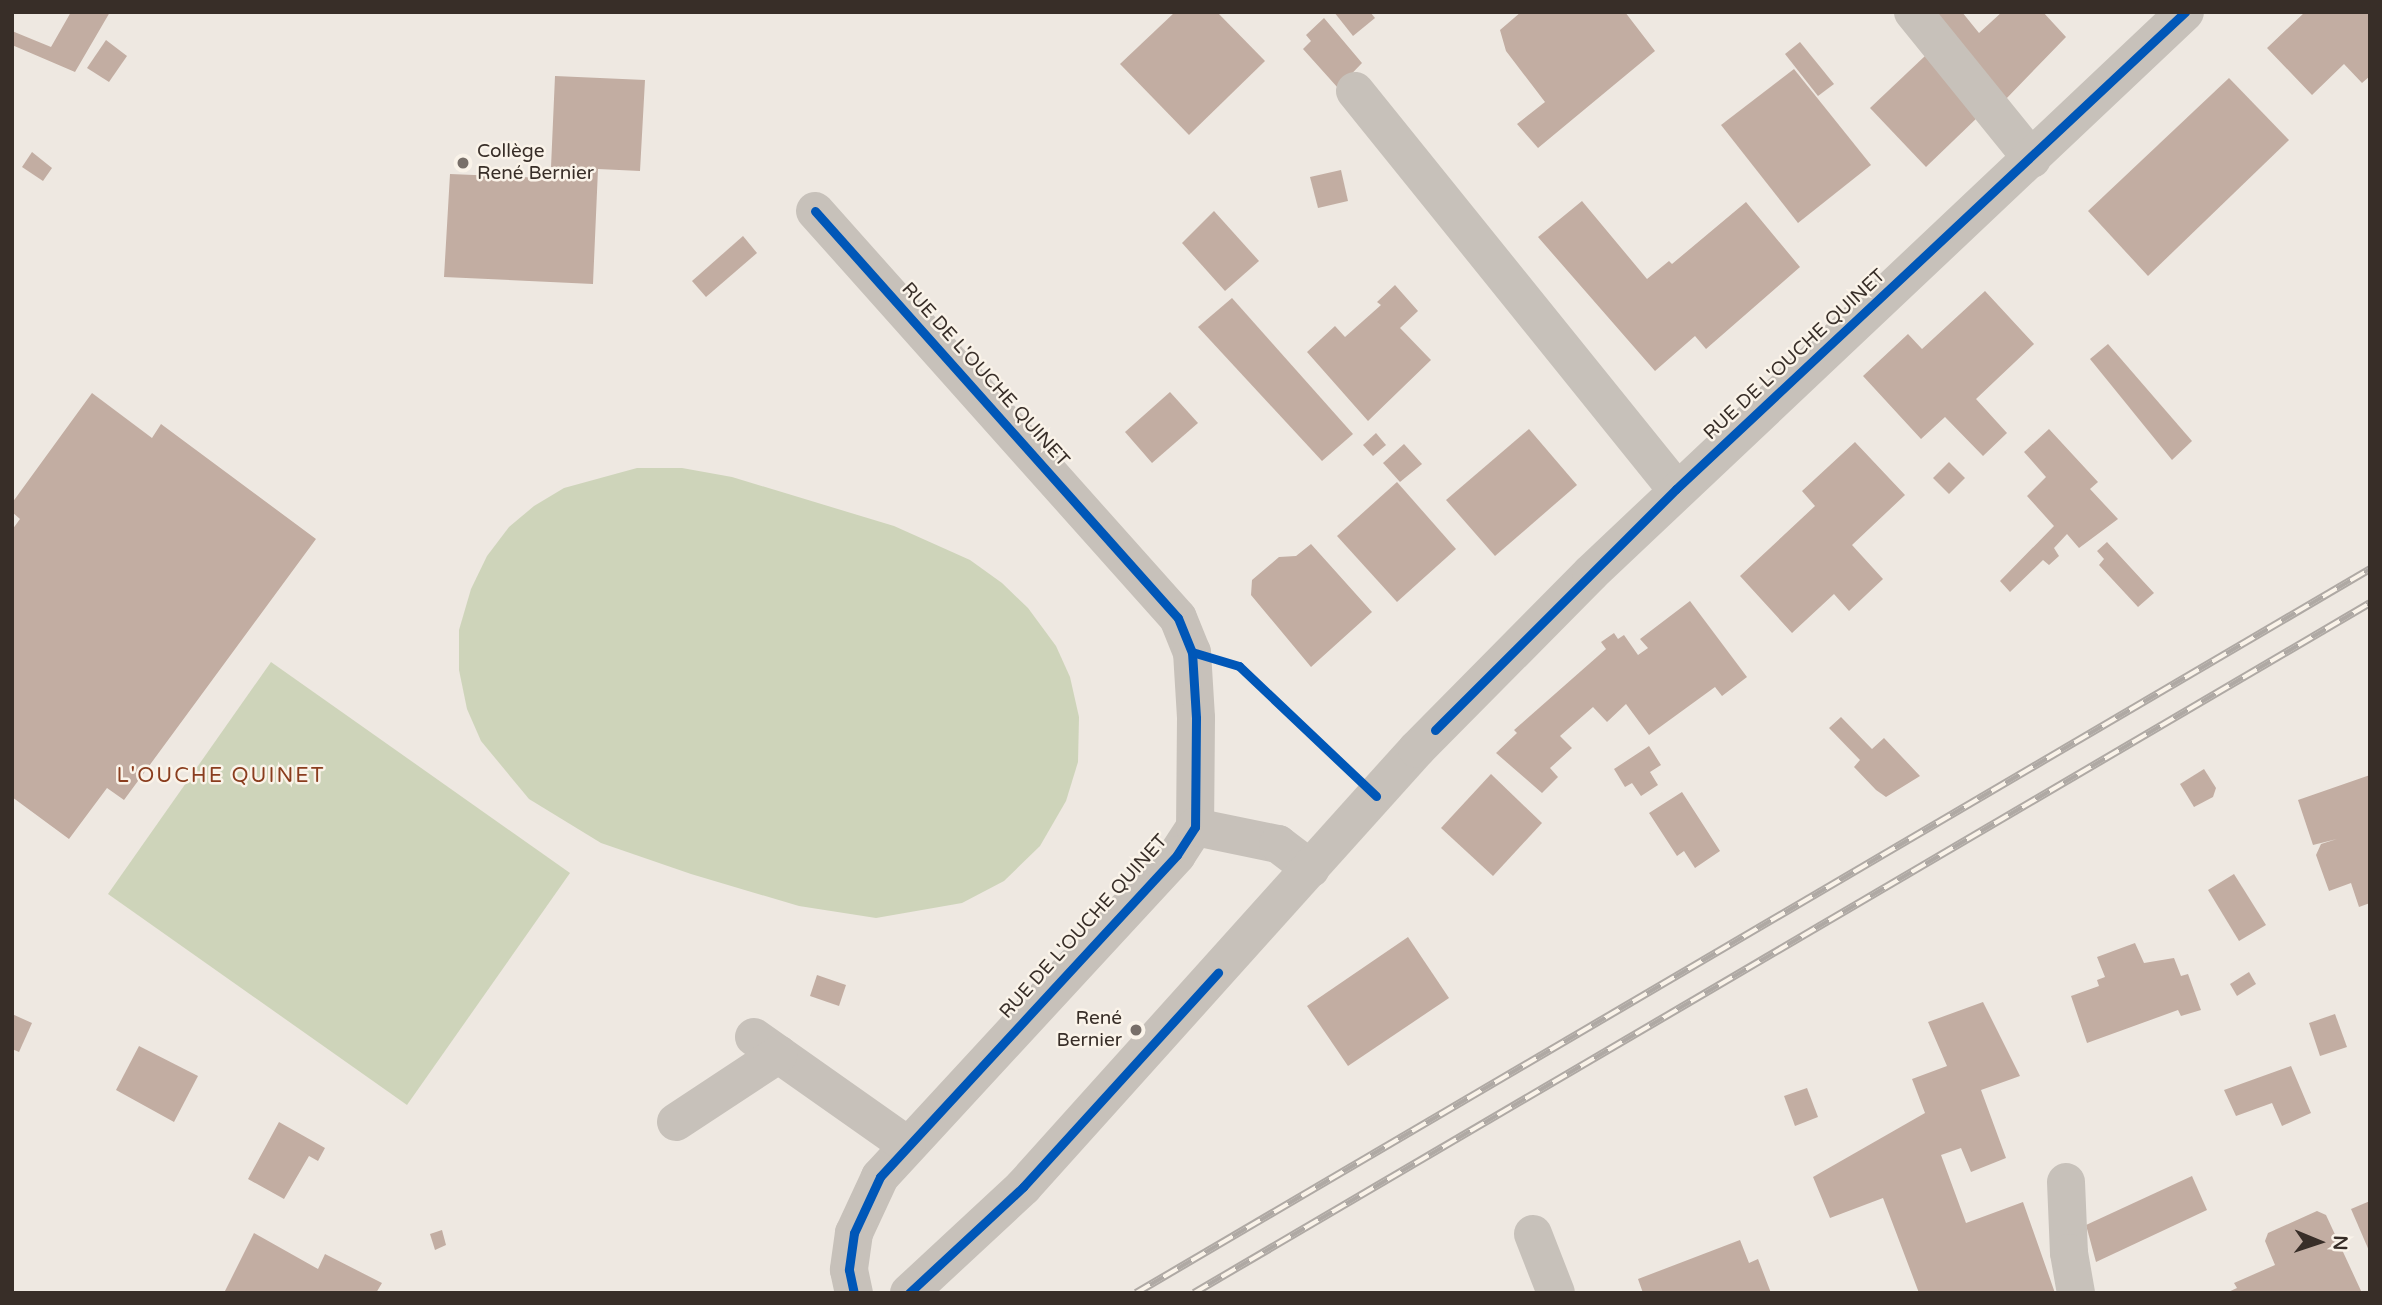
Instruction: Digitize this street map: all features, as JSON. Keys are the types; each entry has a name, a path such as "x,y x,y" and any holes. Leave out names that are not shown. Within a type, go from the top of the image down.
{"street":[{"path":"1913,12 2032,159"},
{"name":"RUE DE L'OUCHE QUINET","path":"909,1293 1023,1187 1435,730 1676,489 2032,159 2185,12"},
{"path":"1355,91 1676,489"},
{"name":"RUE DE L'OUCHE QUINET","path":"815,211 1183,625 1195,680 1195,827 1177,855 907,1145 869,1194 854,1233 849,1270 853,1293"},
{"path":"1195,827 1278,844 1311,869"},
{"path":"676,1122 766,1045 907,1145"},
{"path":"2066,1182 2069,1253 2076,1293"},
{"path":"1533,1234 1556,1293"}],"green space":[{"path":"637,468 682,468 732,477 894,526 970,560 1002,583 1028,608 1056,646 1070,677 1079,717 1078,762 1066,801 1040,846 1004,881 962,903 876,918 799,906 691,874 601,843 529,799 481,741 467,709 459,670 459,630 471,589 487,556 509,527 534,506 564,488"},
{"path":"271,662 570,873 407,1105 108,894"}],"building":[{"path":"71,12 110,12 75,72 12,45 12,31 51,47"},
{"path":"1175,12 1217,12 1265,61 1189,135 1120,64"},
{"path":"1334,12 1370,12 1375,18 1353,36"},
{"path":"1521,12 1625,12 1655,51 1538,148 1517,124 1545,102 1506,51 1500,30"},
{"path":"1930,12 1962,12 1979,33 2002,12 2043,12 2066,37 2004,101"},
{"path":"2305,12 2370,12 2370,76 2362,83 2344,64 2312,95 2267,48"},
{"path":"1324,18 1362,63 1338,88 1303,49 1311,41 1306,35"},
{"path":"106,40 127,56 109,82 87,68"},
{"path":"1800,42 1834,84 1818,96 1785,54"},
{"path":"1925,56 1980,115 1926,167 1870,108"},
{"path":"1794,69 1871,165 1798,223 1721,125"},
{"path":"555,76 645,80 640,171 598,169 593,284 444,277 450,174 568,179 569,167 551,167"},
{"path":"2229,78 2289,140 2148,276 2088,211"},
{"path":"32,152 52,168 43,181 22,167"},
{"path":"1341,170 1348,201 1318,208 1310,177"},
{"path":"1582,201 1647,279 1669,261 1672,264 1746,202 1800,267 1706,349 1695,336 1655,371 1538,237"},
{"path":"1214,211 1259,261 1225,291 1182,243"},
{"path":"743,236 757,253 706,297 692,281"},
{"path":"1395,285 1418,311 1400,328 1431,360 1368,421 1307,352 1335,326 1345,337 1381,305 1377,302"},
{"path":"1985,291 2034,344 1976,399 2007,433 1983,456 1945,417 1921,439 1863,376 1908,334 1922,349"},
{"path":"1232,298 1353,434 1322,461 1198,327"},
{"path":"2108,344 2192,441 2172,460 2090,359"},
{"path":"1170,392 1198,423 1152,463 1125,432"},
{"path":"92,393 152,438 161,424 316,539 124,800 107,788 69,839 12,797 12,530 20,519 12,512 12,503"},
{"path":"1529,429 1577,485 1495,556 1446,500"},
{"path":"2049,429 2098,482 2090,489 2118,519 2079,548 2067,534 2054,548 2059,556 2049,565 2043,560 2010,592 2000,581 2054,526 2027,496 2046,477 2024,452"},
{"path":"1376,433 1386,445 1373,456 1363,445"},
{"path":"1855,442 1905,495 1852,545 1883,579 1849,611 1834,594 1792,633 1740,576 1815,506 1802,491"},
{"path":"1404,444 1422,464 1400,482 1383,463"},
{"path":"1949,462 1965,478 1949,494 1933,478"},
{"path":"1397,482 1456,549 1397,602 1337,536"},
{"path":"2107,542 2154,593 2138,607 2099,565 2104,559 2097,551"},
{"path":"1311,544 1372,612 1311,667 1251,595 1252,580 1279,557 1296,556"},
{"path":"1690,601 1747,677 1722,696 1715,687 1649,735 1626,704 1607,722 1593,707 1560,736 1572,748 1550,768 1558,777 1542,793 1496,753 1517,733 1514,730 1606,649 1601,642 1614,633 1618,639 1624,635 1638,655 1648,648 1640,639"},
{"path":"1841,717 1872,749 1884,738 1920,776 1886,797 1876,790 1854,767 1860,760 1829,728"},
{"path":"1649,746 1661,765 1650,772 1658,785 1641,796 1632,783 1625,787 1614,769"},
{"path":"2204,769 2216,788 2213,797 2194,807 2180,784"},
{"path":"1491,774 1542,823 1493,876 1441,828"},
{"path":"2370,775 2370,903 2359,907 2351,883 2329,891 2316,855 2321,844 2337,839 2313,845 2298,800"},
{"path":"1682,792 1720,851 1695,868 1684,851 1677,856 1649,813"},
{"path":"2234,874 2266,925 2239,941 2208,890"},
{"path":"1408,937 1449,998 1348,1066 1307,1006"},
{"path":"2135,943 2144,963 2174,958 2181,976 2188,974 2201,1010 2181,1016 2178,1010 2087,1043 2071,996 2099,986 2097,980 2105,977 2097,957"},
{"path":"2249,972 2256,984 2237,996 2230,984"},
{"path":"817,975 846,985 839,1006 810,996"},
{"path":"1983,1002 2020,1076 1981,1090 2006,1158 1971,1172 1961,1148 1941,1155 1966,1223 2023,1202 2055,1293 1919,1293 1883,1198 1830,1218 1813,1177 1925,1113 1912,1079 1947,1066 1928,1022"},
{"path":"12,1014 32,1023 19,1052 12,1049"},
{"path":"2335,1014 2347,1047 2320,1056 2309,1023"},
{"path":"139,1046 198,1076 174,1122 116,1090"},
{"path":"2291,1066 2311,1113 2282,1126 2272,1103 2236,1116 2224,1090"},
{"path":"1807,1088 1818,1117 1795,1126 1784,1096"},
{"path":"279,1122 325,1148 318,1161 309,1156 284,1199 248,1179"},
{"path":"2192,1176 2207,1210 2096,1262 2086,1225"},
{"path":"2370,1201 2370,1253 2351,1209"},
{"path":"2317,1211 2326,1215 2362,1293 2226,1293 2237,1288 2234,1283 2275,1265 2265,1241 2268,1233"},
{"path":"442,1230 446,1245 435,1250 430,1234"},
{"path":"254,1233 318,1269 325,1254 382,1283 376,1293 224,1293"},
{"path":"1740,1240 1749,1263 1758,1259 1771,1293 1643,1293 1638,1279"}],"railway":[{"path":"1136,1293 2370,569"},
{"path":"1194,1293 2370,603"}],"cycle path":[{"path":"1435,730 1676,489 2185,12"},
{"path":"815,211 1178,618 1192,652 1196,718 1195,827 1177,855 880,1177 854,1233 849,1270 854,1293"},
{"path":"1192,652 1239,666 1376,796"},
{"path":"909,1293 1023,1187 1218,973"}],"place":[{"name":"Collège René Bernier","path":"463,163"},
{"name":"René Bernier","path":"1136,1030"}],"district":[{"name":"L'OUCHE QUINET","path":"221,776"}]}
